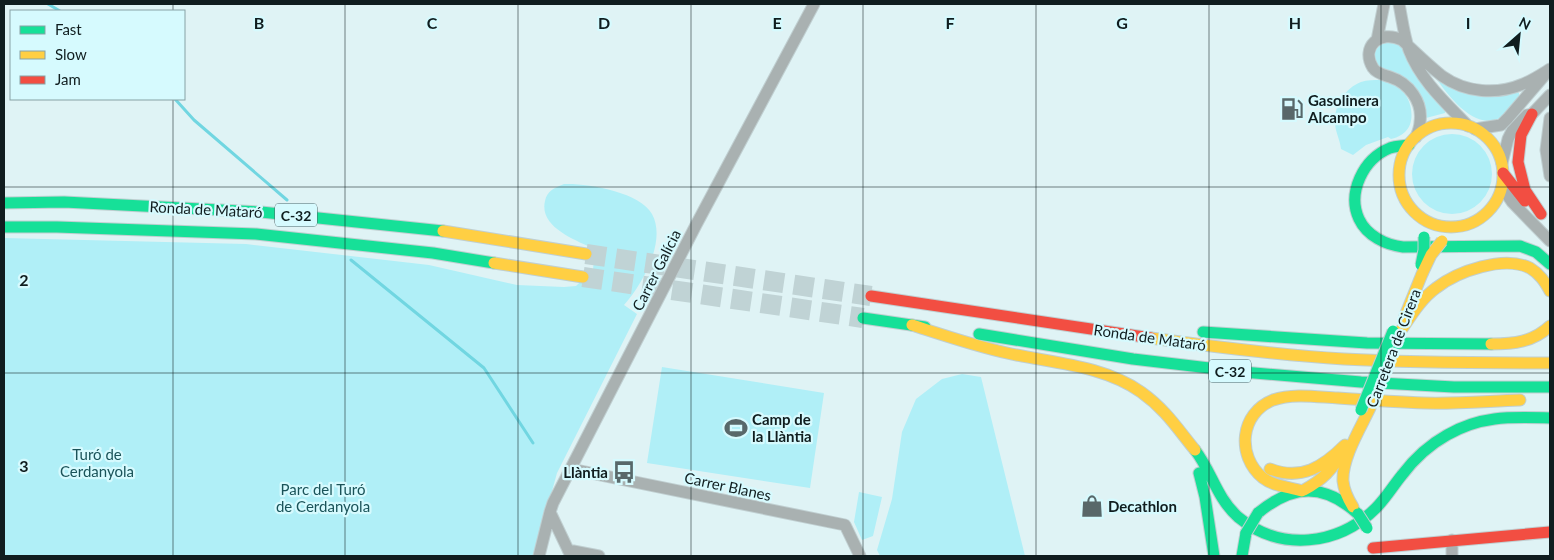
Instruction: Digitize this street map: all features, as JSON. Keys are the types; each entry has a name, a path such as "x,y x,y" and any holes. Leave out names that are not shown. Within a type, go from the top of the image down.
{"main road":[{"path":"1532,114 1520,135 1518,162 1525,190 1550,224"},
{"path":"1441,124 1460,124 1472,128 1489,140 1499,154 1502,168 1502,187 1497,200 1476,221 1461,226 1438,225 1424,219 1407,202 1401,188 1400,165 1413,141 1424,131 1441,124"},
{"path":"1413,141 1398,145 1379,154 1367,164 1356,184 1356,211 1364,225 1374,236 1388,244 1408,248 1520,246 1535,251 1550,264"},
{"path":"1502,168 1528,204 1542,214"},
{"name":"Carretera de Cirera","path":"1401,188 1402,200 1420,226 1424,237 1420,274"},
{"name":"Ronda de Mataró","path":"4,203 64,202 261,212 437,230 586,254"},
{"name":"Carretera de Cirera","path":"1357,513 1344,488 1343,480 1346,463 1365,409 1399,332 1420,274 1442,241 1452,233 1483,222 1489,214 1488,211"},
{"name":"Ronda de Mataró","path":"4,227 256,234 433,253 583,277"},
{"path":"1399,332 1417,307 1435,289 1452,278 1474,269 1501,264 1520,265 1538,273 1547,282 1550,291"},
{"name":"Ronda de Mataró","path":"871,296 1129,334 1277,353 1466,364 1550,363"},
{"path":"957,308 1018,309 1169,329"},
{"path":"1367,342 1383,339 1466,340 1514,338 1536,330 1549,312"},
{"name":"C-32","path":"863,318 912,325"},
{"path":"912,325 1000,352 1076,365 1108,374 1136,388 1157,404 1174,422 1199,455 1220,496 1232,510 1256,529 1278,538 1312,540 1336,534 1355,525 1374,510 1419,455 1446,435 1472,423 1485,420 1550,418"},
{"name":"Ronda de Mataró","path":"912,325 1133,359 1243,372 1361,382 1454,387 1550,387"},
{"path":"1195,331 1367,342 1517,344 1539,336 1550,326"},
{"path":"1303,491 1269,482 1250,465 1245,451 1245,435 1250,420 1260,408 1272,401 1288,397 1427,404 1532,400"},
{"path":"1328,398 1310,403 1280,406 1264,415 1254,432 1255,453 1262,464 1272,470 1281,474 1293,474 1313,470 1322,465 1334,457 1345,445"},
{"name":"Carretera de Cirera","path":"1303,491 1330,473 1365,409"},
{"path":"1459,429 1490,427 1518,429"},
{"path":"1192,447 1205,498 1214,556"},
{"path":"1242,552 1246,533 1253,519 1263,508 1275,499 1289,493 1303,491 1333,495 1357,513 1367,528 1373,552 1452,540 1550,532"}],"street":[{"name":"Carrer Galícia","path":"539,556 550,512 571,469 696,225 814,4"},
{"path":"1378,40 1384,4"},
{"path":"1399,4 1408,45 1416,65 1433,91 1472,128 1501,125 1550,69"},
{"path":"1413,141 1420,121 1419,107 1415,97 1397,79 1376,72 1371,62 1370,52 1374,42 1383,36 1396,37 1408,45 1443,76 1467,88 1480,91 1509,89 1525,84 1550,69"},
{"path":"1502,168 1508,139 1512,131 1550,95"},
{"path":"1550,118 1546,150 1550,176"},
{"path":"1502,187 1512,202 1550,241"},
{"name":"Carrer Blanes","path":"571,469 845,525 860,556"},
{"path":"550,512 570,553 599,556"},
{"path":"1452,540 1452,556"}],"green space":[{"path":"1388,41 1396,42 1401,46 1426,88 1445,113 1426,118 1422,99 1413,85 1398,75 1379,69 1375,60 1375,51 1382,43"},
{"path":"1434,75 1438,78 1517,92 1519,96 1504,115 1494,120 1484,120 1474,117 1455,102"},
{"path":"1380,80 1399,88 1407,97 1412,115 1411,122 1401,135 1391,139 1388,137 1366,145 1353,155 1341,149 1335,126 1336,110 1345,93 1355,85 1366,81"},
{"path":"1452,134 1467,137 1480,146 1489,159 1492,174 1489,189 1480,202 1467,211 1452,214 1437,211 1424,202 1415,189 1412,174 1415,159 1424,146 1437,137"},
{"name":"Turó de Cerdanyola","path":"564,184 599,187 636,200 646,206 652,214 656,225 656,237 645,275 624,305 637,314 557,473 534,556 4,556 4,238 246,244 429,265 517,285 576,286 593,270 594,258 590,247 559,230 547,218 545,210 545,201 549,192"},
{"name":"Camp de la Llàntia","path":"662,367 824,393 810,488 647,463"},
{"path":"962,374 981,377 1025,556 880,556 877,550 892,499 902,432 916,399 942,379"},
{"path":"859,492 882,497 873,536 862,540 854,522"}],"waterway":[{"path":"48,4 58,10"},
{"path":"176,100 194,120 287,200"},
{"path":"351,260 484,368 533,443"}],"tunnel":[{"path":"586,254 871,296"},
{"path":"583,277 863,318"}],"traffic: fast":[{"path":"1409,145 1392,147 1380,153 1365,168 1360,178 1356,188 1356,209 1362,225 1372,235 1384,242 1403,247 1520,246 1536,252 1550,264"},
{"path":"4,203 64,202 261,212 443,231"},
{"path":"4,227 256,234 433,253 494,263"},
{"path":"1421,265 1424,237"},
{"path":"863,318 925,327"},
{"path":"1361,410 1393,331"},
{"path":"1203,332 1367,343 1491,344"},
{"path":"979,334 1133,359 1243,372 1361,382 1454,387 1550,387"},
{"path":"1195,450 1224,501 1238,517 1254,528 1272,536 1290,540 1308,540 1327,537 1361,521 1380,504 1422,453 1440,439 1460,428 1497,419 1523,417 1550,418"},
{"path":"1199,473 1205,497 1214,556"},
{"path":"1258,513 1271,503 1284,497 1296,492 1308,491 1321,492 1333,497 1358,514"},
{"path":"1246,533 1258,513"},
{"path":"1358,514 1367,528"},
{"path":"1242,556 1246,533"}],"traffic: slow":[{"path":"1451,123 1471,127 1480,132 1494,146 1499,155 1503,175 1499,195 1494,204 1480,218 1471,223 1451,227 1431,223 1422,218 1408,204 1403,195 1399,175 1403,155 1408,146 1422,132 1431,127 1451,123"},
{"path":"443,231 586,254"},
{"path":"1422,274 1431,255 1442,241"},
{"path":"494,263 583,277"},
{"path":"1402,329 1422,301 1436,288 1456,276 1482,267 1507,263 1519,264 1537,273 1550,291"},
{"path":"1405,316 1422,274"},
{"path":"912,325 995,350 1094,370 1126,383 1157,405 1195,450"},
{"path":"1491,344 1530,339 1550,326"},
{"path":"1151,338 1344,359 1421,362 1550,363"},
{"path":"1302,491 1267,481 1254,469 1249,458 1245,436 1248,425 1262,406 1273,400 1305,396 1425,403 1520,400"},
{"path":"1353,507 1344,488 1343,472 1348,453 1370,408"},
{"path":"1270,469 1292,473 1311,470 1328,460 1345,445"},
{"path":"1304,490 1326,474 1335,464 1342,451"}],"traffic: jam":[{"path":"1532,114 1521,135 1518,162 1525,190 1541,214"},
{"path":"1503,173 1525,201"},
{"path":"871,296 1151,338"},
{"path":"1373,548 1550,532"}],"place":[{"name":"Gasolinera Alcampo","path":"1292,109"},
{"name":"Camp de la Llàntia","path":"736,428"},
{"name":"Llàntia","path":"624,472"},
{"name":"Decathlon","path":"1092,506"}],"park label":[{"name":"Parc del Turó de Cerdanyola","path":"323,498"}]}
